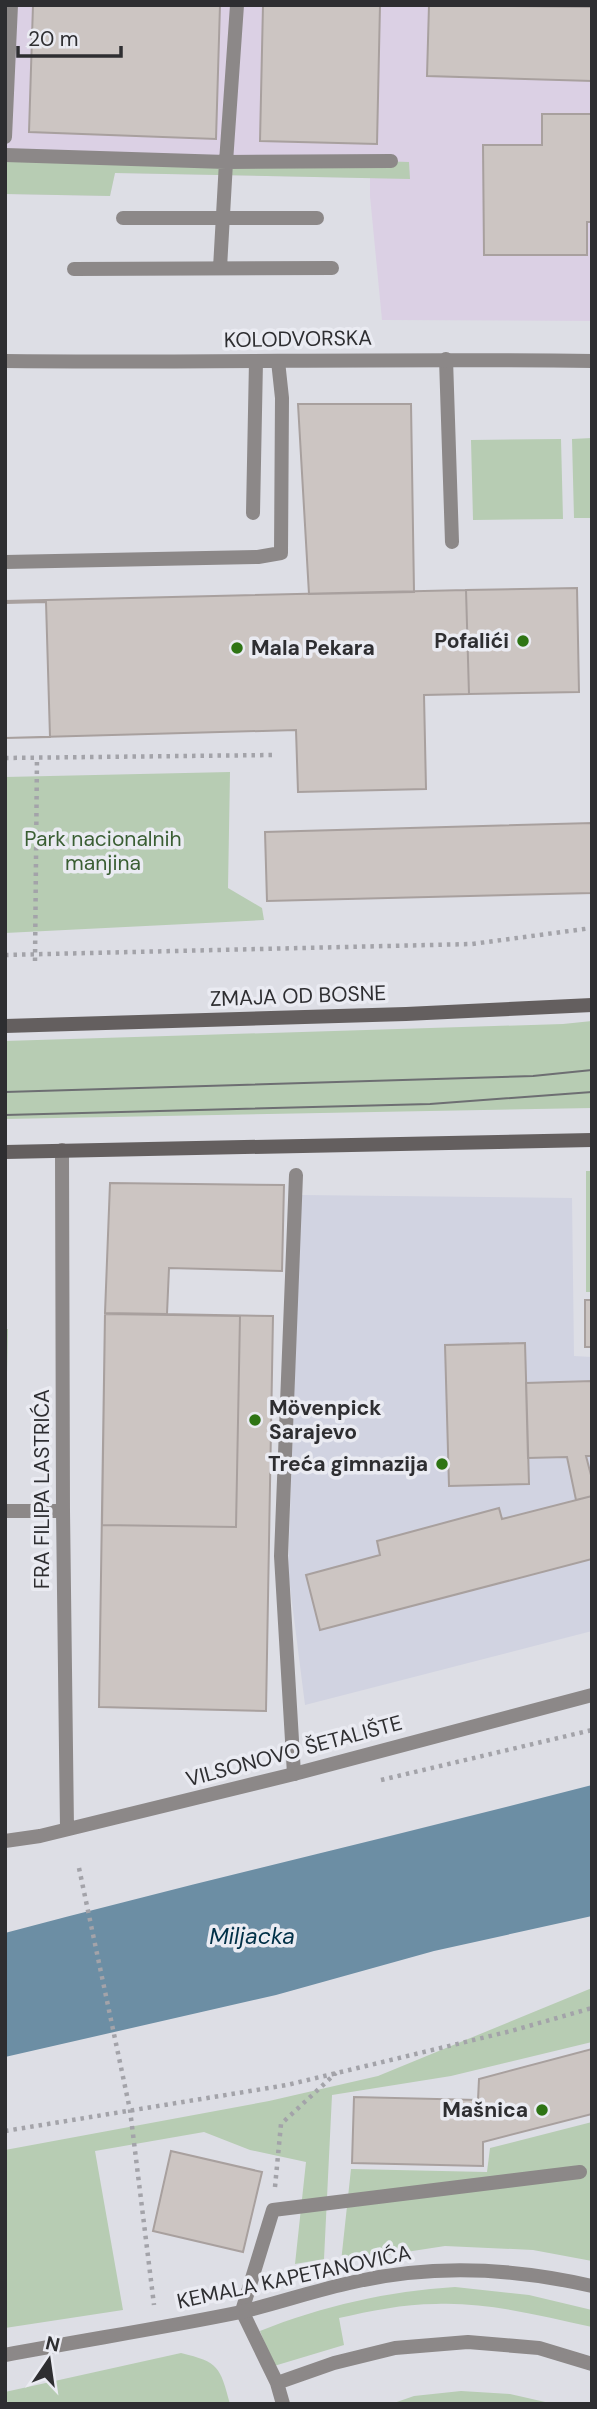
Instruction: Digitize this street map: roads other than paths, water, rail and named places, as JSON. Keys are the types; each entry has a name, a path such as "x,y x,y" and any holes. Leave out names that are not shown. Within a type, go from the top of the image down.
{"main road":[{"name":"ZMAJA OD BOSNE","path":"5,1026 406,1014 592,1005"},
{"path":"5,1152 592,1140"}],"street":[{"path":"5,137 11,5"},
{"path":"220,268 237,5"},
{"path":"5,155 226,162 391,161"},
{"path":"122,218 317,218"},
{"path":"74,269 332,268"},
{"path":"446,359 452,542"},
{"name":"KOLODVORSKA","path":"5,361 592,360"},
{"path":"253,513 256,361"},
{"path":"5,562 257,558 281,553 282,398 278,361"},
{"name":"FRA FILIPA LASTRIĆA","path":"62,1150 67,1829"},
{"path":"294,1774 281,1556 296,1175"},
{"path":"5,1511 63,1511"},
{"name":"VILSONOVO ŠETALIŠTE","path":"5,1841 67,1829 294,1774 592,1695"},
{"path":"283,2404 277,2383 242,2311 273,2210 580,2172"},
{"name":"KEMALA KAPETANOVIĆA","path":"5,2355 242,2311 356,2281 430,2271 498,2271 592,2286"},
{"path":"277,2383 334,2363 395,2348 468,2342 539,2348 592,2364"}],"water":[{"name":"Miljacka","path":"592,1785 592,1916 434,1951 276,1995 5,2057 5,1933"}],"tram line":[{"path":"5,1092 533,1076 592,1070"},
{"path":"5,1115 430,1104 592,1092"}],"place":[{"name":"Pofalići","path":"523,641"},
{"name":"Mala Pekara","path":"237,648"},
{"name":"Mövenpick Sarajevo","path":"255,1420"},
{"name":"Treća gimnazija","path":"442,1464"},
{"name":"Mašnica","path":"542,2110"}],"park label":[{"name":"Park nacionalnih manjina","path":"103,851"}]}
